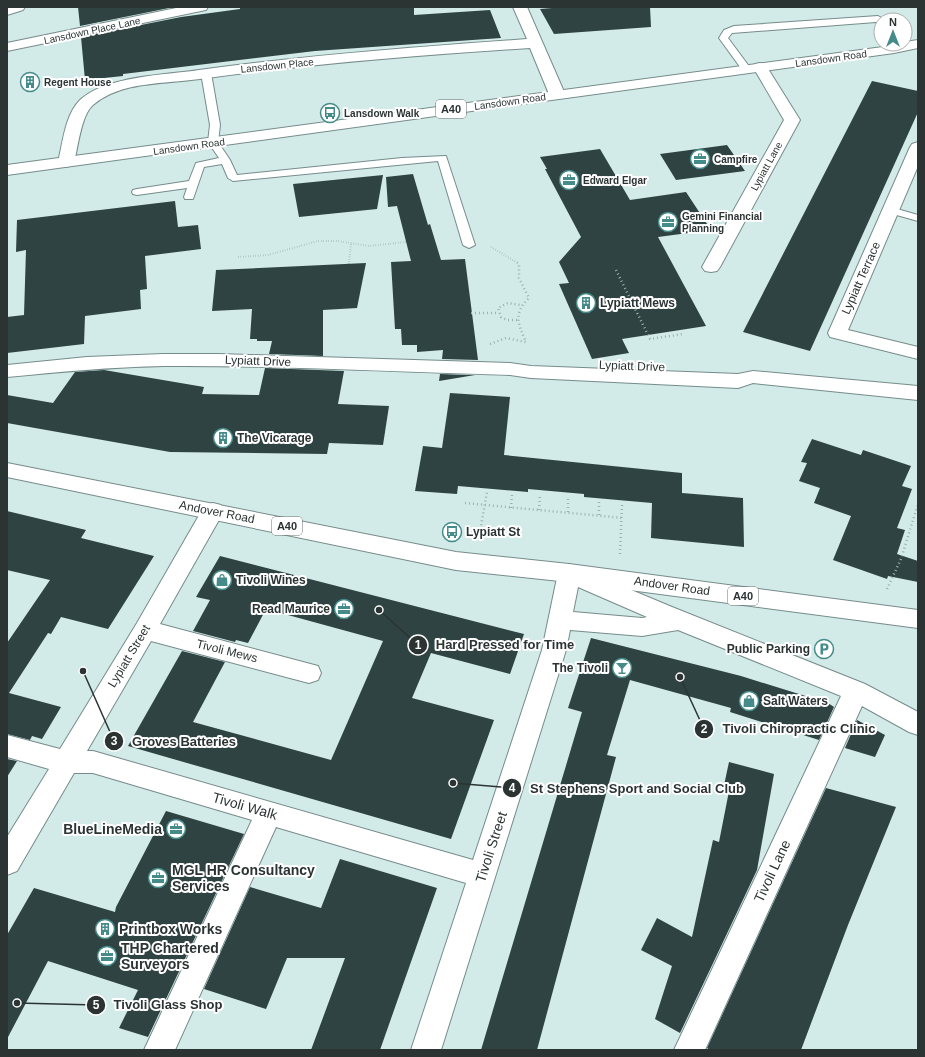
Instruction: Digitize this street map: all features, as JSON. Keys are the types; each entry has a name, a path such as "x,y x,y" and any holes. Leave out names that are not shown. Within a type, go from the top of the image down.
{"main road":[{"path":"7,11 18,7"},
{"name":"Lansdown Place Lane","path":"7,47 201,7"},
{"path":"520,7 557,94"},
{"name":"Lansdown Place","path":"66,162 80,109 92,98 103,92 128,85 206,73 377,55 536,43"},
{"name":"Lansdown Road","path":"7,170 873,51"},
{"name":"Lypiatt Lane","path":"711,267 792,120 753,68"},
{"name":"Lypiatt Terrace","path":"918,147 837,333 918,353"},
{"name":"Lypiatt Drive","path":"7,371 87,363 163,360 219,360 510,369 531,372 738,381 754,378 918,393"},
{"name":"Andover Road","path":"7,470 474,564 618,579 918,619"},
{"name":"Lypiatt Street","path":"7,862 65,762 145,630 213,511"},
{"name":"Andover Road","path":"569,573 680,620 856,691 918,724"},
{"name":"Tivoli Street","path":"426,1050 554,650 569,573"},
{"path":"560,620 642,627 680,620"},
{"name":"Tivoli Mews","path":"145,630 309,672"},
{"name":"Tivoli Lane","path":"689,1050 856,691"},
{"name":"Tivoli Walk","path":"7,746 65,762 94,762 482,875"},
{"path":"159,1050 269,813"}],"lane":[{"path":"753,68 723,38 725,32 734,29 873,19"},
{"path":"206,73 215,126 213,142 225,160 233,178 442,158 469,245"},
{"path":"189,197 200,165 225,160"},
{"path":"137,192 193,184"},
{"path":"890,210 918,218"}],"path":[{"path":"238,257 268,255 318,242 338,241 369,246 406,242"},
{"path":"349,264 351,244"},
{"path":"469,245 492,247 519,264 519,278 529,298 520,305 517,320 526,342 506,338 486,345"},
{"path":"616,270 650,338 683,334"},
{"path":"498,313 498,308 502,305 508,303 520,305"},
{"path":"471,313 498,313 505,319 517,320"},
{"path":"474,564 486,505 486,492"},
{"path":"511,508 512,494"},
{"path":"539,510 540,496"},
{"path":"568,499 568,513"},
{"path":"599,502 599,516"},
{"path":"465,504 623,518"},
{"path":"871,613 894,577 918,504"},
{"path":"618,579 623,518 622,505"}],"building":[{"path":"78,7 169,7 169,8 80,26"},
{"path":"240,7 414,7 414,15 490,10 501,38 315,51 85,80 81,37 181,17 240,9"},
{"path":"564,7 650,7 651,27 554,34 540,9"},
{"path":"872,81 918,91 918,112 810,351 743,332"},
{"name":"Campfire","path":"727,145 745,171 676,180 660,154"},
{"path":"600,149 630,200 686,192 711,230 658,237 706,326 622,339 629,353 592,359 559,284 569,283 559,262 581,237 540,157"},
{"path":"413,174 428,225 430,224 441,260 465,259 478,360 442,359 443,350 417,352 417,345 402,345 401,329 395,329 391,262 411,261 397,206 388,207 386,177"},
{"path":"383,175 377,209 299,217 293,184"},
{"path":"175,201 178,227 198,225 201,249 145,256 147,289 140,290 141,309 85,316 84,344 7,353 7,317 24,315 26,250 16,252 17,220"},
{"path":"366,263 357,308 323,310 323,356 269,354 272,341 257,341 257,339 250,339 252,309 212,311 216,270"},
{"path":"265,368 344,371 338,404 389,406 383,445 329,443 327,454 170,452 7,423 7,395 53,403 75,372 104,370 204,387 202,394 259,395"},
{"path":"440,374 467,375 475,375 439,381"},
{"path":"450,393 510,397 504,455 682,473 682,493 743,498 744,547 651,538 652,503 584,497 584,494 528,489 528,492 458,486 457,494 415,491 423,446 442,448"},
{"path":"812,439 861,455 863,450 911,466 902,486 912,489 897,528 905,530 897,554 918,561 918,582 888,576 887,579 833,560 851,516 814,503 820,488 799,481 807,463 801,462"},
{"path":"7,511 86,530 81,538 154,556 108,629 61,617 51,634 48,633 9,693 61,707 42,739 32,736 30,740 7,734 7,643 50,580 7,570"},
{"path":"220,556 524,634 510,674 431,653 412,698 494,720 451,839 128,746 182,651 225,662 193,722 331,760 383,641 266,609 248,643 236,640 235,642 193,631 210,600 196,597"},
{"path":"591,638 741,676 828,703 834,707 819,740 730,712 731,708 630,680 607,755 616,757 537,1050 481,1050 582,712 568,708"},
{"path":"857,720 885,735 875,757 845,748"},
{"path":"7,759 17,761 7,777"},
{"path":"729,762 774,774 757,870 680,1033 655,1019 672,966 641,950 657,918 692,937 713,840 719,842 729,791 723,790"},
{"path":"826,788 896,807 848,925 801,1050 710,1050 707,1048"},
{"name":"Printbox Works","path":"166,811 244,834 148,1037 119,1028 138,990 48,961 7,1039 7,935 34,888 115,912 116,907"},
{"path":"340,859 437,888 380,1050 311,1050 345,958 287,958 266,1009 204,989 250,887 321,908"}],"place":[{"name":"Regent House","path":"30,82"},
{"name":"Lansdown Walk","path":"330,113"},
{"name":"Campfire","path":"700,159"},
{"name":"Edward Elgar","path":"569,180"},
{"name":"Gemini Financial Planning","path":"668,222"},
{"name":"Lypiatt Mews","path":"586,303"},
{"name":"The Vicarage","path":"223,438"},
{"name":"Lypiatt St","path":"452,532"},
{"name":"Tivoli Wines","path":"222,580"},
{"name":"Read Maurice","path":"344,609"},
{"name":"Hard Pressed for Time","path":"379,610"},
{"name":"Public Parking","path":"824,649"},
{"name":"The Tivoli","path":"622,668"},
{"name":"Groves Batteries","path":"83,671"},
{"name":"Tivoli Chiropractic Clinic","path":"680,677"},
{"name":"Salt Waters","path":"749,701"},
{"name":"St Stephens Sport and Social Club","path":"453,783"},
{"name":"BlueLineMedia","path":"176,829"},
{"name":"MGL HR Consultancy Services","path":"158,878"},
{"name":"Printbox Works","path":"105,929"},
{"name":"THP Chartered Surveyors","path":"107,956"},
{"name":"Tivoli Glass Shop","path":"17,1003"}]}
